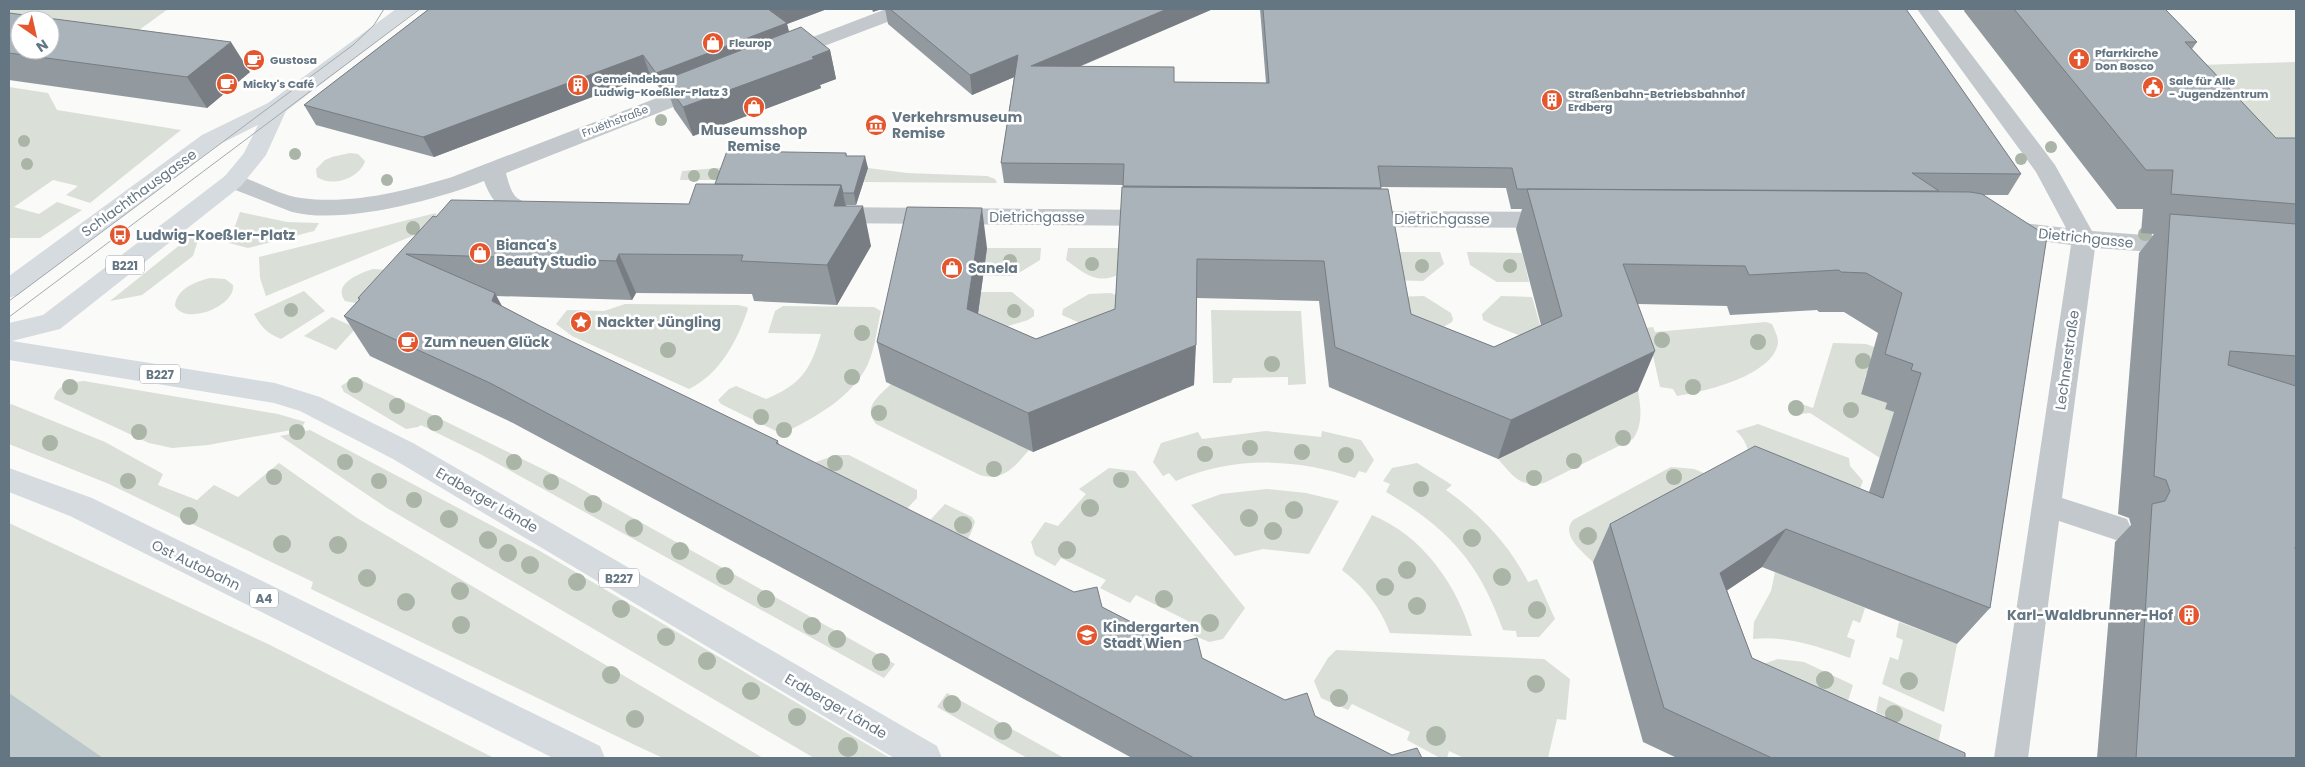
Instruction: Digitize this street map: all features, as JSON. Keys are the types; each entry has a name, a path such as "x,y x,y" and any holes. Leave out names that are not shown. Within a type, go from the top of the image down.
{"main road":[{"name":"Schlachthausgasse","path":"9,289 210,140 276,108 409,9"},
{"name":"B221","path":"9,332 51,322 233,181 248,167 263,144 276,108"},
{"name":"Erdberger Lände","path":"9,350 275,392 310,404 403,451 925,758"},
{"name":"Ost Autobahn","path":"9,480 81,507 515,724 588,758"}],"street":[{"path":"844,9 861,25"},
{"path":"760,64 904,9"},
{"path":"1927,9 2047,170 2084,238"},
{"name":"Fruëthstraße","path":"493,169 723,79"},
{"path":"233,181 300,206 342,206 410,196 451,185 493,169 500,195 510,207 532,212 561,213"},
{"name":"Dietrichgasse","path":"808,215 1182,218"},
{"name":"Dietrichgasse","path":"1339,219 1582,220"},
{"name":"Dietrichgasse","path":"1985,227 2203,248"},
{"name":"Lechnerstraße","path":"2011,758 2084,238"},
{"path":"2048,505 2116,528"}],"shaded area":[{"path":"9,9 168,9 113,49 60,25 60,10 10,10 9,34"},
{"path":"2296,62 2296,167 2199,65"},
{"path":"9,87 48,93 57,110 181,130 90,203 66,195 78,186 53,180 14,207 39,214 57,202 82,210 40,238 9,238"},
{"path":"350,153 358,154 365,161 358,172 345,180 330,182 317,177 316,169 325,160"},
{"path":"729,167 725,180 680,180 682,171"},
{"path":"868,168 907,173 987,176 995,179 997,183 864,182"},
{"path":"240,212 287,222 319,223 314,231 248,248 229,243"},
{"path":"436,213 439,225 266,296 260,278 259,257"},
{"path":"196,232 200,234 193,256 142,295 110,301"},
{"path":"987,248 1041,248 1040,260 1014,276 982,276"},
{"path":"1068,248 1122,248 1122,273 1106,278 1092,277 1066,260"},
{"path":"1385,252 1440,252 1444,264 1423,281 1389,280"},
{"path":"1467,252 1522,253 1529,282 1497,282 1470,265"},
{"path":"373,269 389,270 360,304 345,301 342,289 345,284 355,276"},
{"path":"211,278 225,279 233,285 232,293 227,300 209,311 199,314 181,312 175,306 176,300 183,290 199,281"},
{"path":"304,291 325,311 281,339 259,323 254,314"},
{"path":"980,292 1012,292 1034,310 1034,316 1028,320 995,330 974,341"},
{"path":"1111,293 1120,297 1111,337 1062,315 1063,309 1089,294"},
{"path":"1424,296 1451,313 1452,322 1402,350 1392,297"},
{"path":"1501,296 1532,297 1545,342 1539,343 1483,320 1482,314"},
{"path":"625,304 738,305 748,309 733,344 718,366 700,383 689,389 572,336 556,324 567,310 604,311"},
{"path":"783,306 874,307 881,311 870,358 861,376 831,406 782,434 721,404 718,400 729,389 736,386 766,399 788,388 803,374 813,357 821,334 768,333 775,311"},
{"path":"1211,310 1301,311 1306,384 1288,385 1288,377 1233,378 1231,383 1213,383"},
{"path":"332,317 356,328 336,350 304,336"},
{"path":"1766,322 1772,324 1778,342 1774,354 1765,364 1752,373 1720,386 1677,396 1673,389 1660,387 1649,338 1638,329 1653,327 1655,332"},
{"path":"1833,343 1866,344 1908,359 1866,374 1861,393 1887,403 1885,409 1894,412 1880,458 1810,413 1800,414 1791,407 1793,401 1813,408"},
{"path":"355,377 565,480 895,664 884,678 482,455 421,425 406,429 344,392 341,386"},
{"path":"84,381 278,414 305,422 302,427 297,429 208,445 172,448 149,443 54,399 58,390 62,387 70,383"},
{"path":"891,384 1029,450 1008,471 996,476 980,475 876,424 872,418 871,407 877,397"},
{"path":"1638,391 1640,422 1633,439 1544,483 1529,484 1523,482 1513,475 1498,459"},
{"path":"11,404 105,442 163,474 158,485 197,500 214,485 238,497 279,463 357,518 763,758 663,758 637,746 311,589 313,582 109,484 9,444 9,406"},
{"path":"1758,424 1849,458 1850,466 1863,481 1858,494 1749,458 1746,443 1736,431"},
{"path":"310,430 540,551 890,758 814,758 387,508 280,436"},
{"path":"1266,431 1321,437 1322,431 1361,440 1374,460 1366,473 1359,471 1355,478 1333,471 1310,467 1265,463 1220,467 1176,481 1169,473 1163,476 1153,462 1161,443 1198,432 1202,439"},
{"path":"836,455 849,455 917,490 917,498 886,531 796,485 816,462"},
{"path":"1417,463 1452,485 1446,490 1482,519 1493,531 1521,568 1528,582 1537,579 1555,619 1539,637 1517,637 1516,631 1503,630 1494,606 1483,585 1459,549 1427,519 1386,492 1390,484 1383,481 1392,468"},
{"path":"1671,467 1694,469 1733,485 1593,562 1574,543 1569,531 1573,520"},
{"path":"1109,468 1135,471 1245,608 1223,639 1209,642 1182,630 1188,621 1136,595 1130,603 1100,588 1106,580 1061,558 1055,566 1035,555 1031,542 1045,522 1058,526 1086,494 1079,489"},
{"path":"1267,489 1306,493 1339,501 1309,554 1263,549 1235,556 1191,505 1221,494"},
{"path":"945,504 972,517 975,522 953,565 909,543"},
{"path":"1372,515 1390,524 1407,536 1436,564 1457,599 1472,636 1390,633 1370,598 1342,570"},
{"path":"9,523 270,645 494,758 87,758 9,699"},
{"path":"1775,572 1865,608 1860,623 1853,620 1847,637 1855,640 1850,658 1790,640 1753,639 1754,622 1771,591"},
{"path":"1899,622 1957,644 1944,712 1882,684 1890,657 1898,660 1903,640 1896,637"},
{"path":"1336,650 1544,659 1570,679 1566,720 1557,719 1548,758 1464,758 1449,751 1447,758 1440,758 1407,740 1410,732 1352,704 1348,710 1321,698 1314,681 1328,658"},
{"path":"1778,659 1804,662 1853,685 1847,704 1763,664"},
{"path":"9,693 103,758 9,758"},
{"path":"947,693 1064,758 1027,758 937,707"},
{"path":"1879,696 1942,725 1935,758 1870,758 1880,740 1885,716 1876,712"}],"building":[{"path":"429,9 768,9 787,23 656,73 643,55 423,137 304,105"},
{"name":"Straßenbahn-Betriebsbahnhof Erdberg","path":"890,9 1167,9 1031,66 1174,67 1174,82 1269,83 1263,9 1906,9 2021,174 1912,173 1939,191 1517,189 1512,168 1378,166 1381,188 1123,186 1124,164 1001,163 1018,55 970,75"},
{"path":"2014,9 2165,9 2197,42 2185,42 2276,138 2296,138 2296,204 2171,194 2173,170 2146,170"},
{"path":"9,13 10,13 9,53"},
{"path":"60,20 231,42 187,77 60,60"},
{"path":"801,27 830,50 812,57 814,59 683,107 664,80"},
{"path":"727,151 846,153 846,156 865,156 854,193 843,193 841,185 715,184"},
{"path":"696,184 841,185 834,206 863,206 827,265 741,261 743,255 619,254 616,261 406,254 495,293 492,301 540,326 778,441 776,443 1074,592 1097,587 1102,607 1174,644 1197,638 1202,658 1285,700 1307,693 1315,716 1392,755 1417,748 1422,758 1194,758 490,383 344,316 360,299 358,298 433,216 436,217 451,200 689,204"},
{"path":"1122,187 1388,189 1411,314 1494,347 1562,316 1527,189 1970,192 1982,194 2047,236 1990,608 1786,529 1720,573 1752,658 1965,753 1965,758 1772,758 1664,708 1610,524 1755,446 1883,498 1921,373 1911,370 1913,364 1885,354 1902,293 1866,273 1841,272 1839,270 1749,275 1745,266 1623,264 1655,351 1511,420 1335,347 1324,261 1197,259 1196,345 1028,413 877,342 907,207 982,208 967,309 1036,339 1115,309"},
{"path":"2170,214 2296,224 2296,356 2230,351 2228,365 2296,386 2296,758 2136,758 2152,504 2165,501 2170,491 2166,480 2154,476"}],"tram line":[{"path":"9,301 353,45 374,25 384,9"},
{"path":"9,317 420,9"}],"place":[{"name":"Fleurop","path":"713,43"},
{"name":"Pfarrkirche Don Bosco","path":"2079,59"},
{"name":"Gustosa","path":"254,60"},
{"name":"Micky's Café","path":"227,84"},
{"name":"Gemeindebau Ludwig-Koeßler-Platz 3","path":"578,85"},
{"name":"Sale für Alle - Jugendzentrum","path":"2153,87"},
{"name":"Straßenbahn-Betriebsbahnhof Erdberg","path":"1552,100"},
{"name":"Museumsshop Remise","path":"754,107"},
{"name":"Verkehrsmuseum Remise","path":"876,125"},
{"name":"Ludwig-Koeßler-Platz","path":"120,235"},
{"name":"Bianca's Beauty Studio","path":"480,253"},
{"name":"Sanela","path":"952,268"},
{"name":"Nackter Jüngling","path":"581,322"},
{"name":"Zum neuen Glück","path":"408,342"},
{"name":"Karl-Waldbrunner-Hof","path":"2189,615"},
{"name":"Kindergarten Stadt Wien","path":"1087,635"}]}
